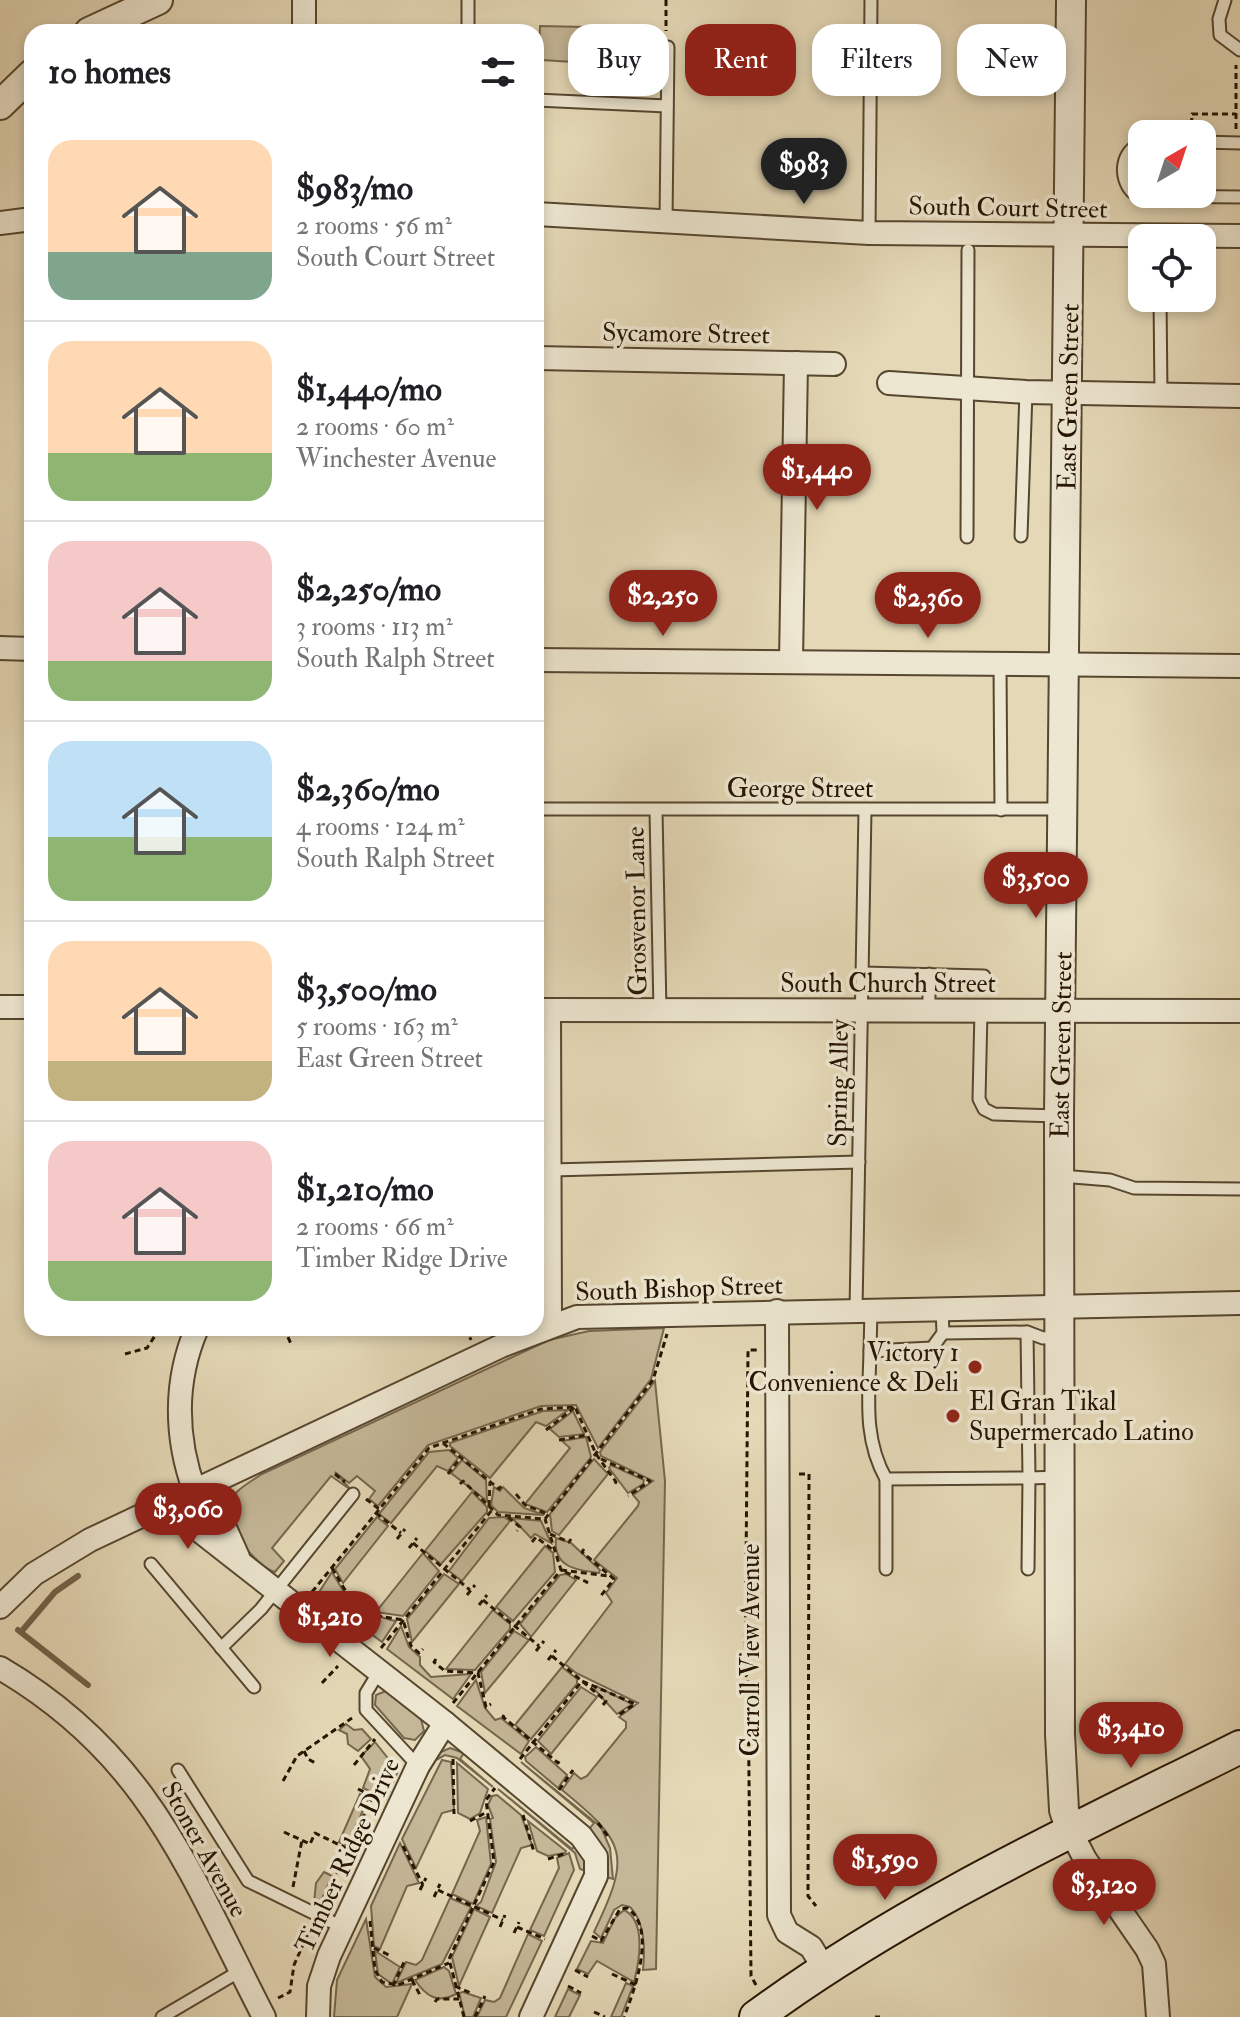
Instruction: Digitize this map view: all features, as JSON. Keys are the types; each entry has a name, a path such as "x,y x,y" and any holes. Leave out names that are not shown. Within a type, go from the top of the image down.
{"main road":[{"path":"756,2017 825,1970 1071,1832 1240,1747"}],"street":[{"path":"106,24 158,0"},
{"path":"304,0 304,24"},
{"name":"East Green Street","path":"1074,0 1071,35 1059,1116 1060,1734 1064,1810 1071,1832 1085,1859 1147,1949 1154,1964 1158,2017"},
{"path":"0,105 24,82"},
{"name":"South Court Street","path":"544,214 869,233 1128,237"},
{"path":"0,223 24,220"},
{"name":"South Court Street","path":"1216,236 1240,236"},
{"name":"Sycamore Street","path":"544,358 834,364"},
{"path":"791,661 796,363"},
{"path":"889,383 1026,392 1240,396"},
{"path":"0,648 24,649"},
{"path":"544,660 1240,666"},
{"path":"0,1007 24,1007"},
{"name":"South Church Street","path":"544,1010 1240,1011"},
{"path":"544,1046 551,1170 550,1324"},
{"name":"South Bishop Street","path":"544,1327 577,1317 1240,1303"},
{"name":"Carroll View Avenue","path":"777,1311 779,1915 787,1932 811,1947 825,1970"},
{"path":"194,1336 183,1371 179,1426 196,1528 380,1660 449,1714 581,1836 596,1857 593,1883 531,2017"},
{"name":"South Bishop Street","path":"0,1607 57,1557 525,1336"},
{"path":"192,1493 240,1561"},
{"name":"Stoner Avenue","path":"0,1668 43,1694 81,1725 129,1775 176,1844 240,1971 268,2009"},
{"name":"Timber Ridge Drive","path":"318,2017 319,1986 342,1927 418,1766 449,1714"}],"lane":[{"path":"468,0 468,24"},
{"path":"869,233 871,0"},
{"path":"1225,0 1220,10 1220,35 1238,52"},
{"path":"666,221 667,96"},
{"path":"544,100 667,106"},
{"path":"1216,140 1238,138"},
{"path":"1128,154 1124,160 1128,185"},
{"path":"1216,197 1240,197"},
{"path":"967,537 965,388 968,250"},
{"path":"1160,312 1161,394"},
{"path":"1021,536 1026,392"},
{"path":"1000,664 1001,810"},
{"name":"George Street","path":"544,809 1064,809"},
{"name":"Spring Alley","path":"865,810 859,1162 863,1310 870,1351 868,1434 875,1458 886,1479"},
{"name":"Grosvenor Lane","path":"656,811 660,1011"},
{"path":"863,973 984,976"},
{"path":"929,974 929,1011"},
{"path":"981,1011 979,1099 984,1109 994,1114 1059,1116"},
{"path":"551,1170 859,1162"},
{"path":"1060,1176 1110,1180 1134,1188 1240,1189"},
{"path":"870,1351 927,1350 937,1344 943,1333 942,1309"},
{"path":"943,1333 1027,1332 1043,1338 1060,1337"},
{"path":"1027,1332 1028,1569"},
{"path":"886,1569 886,1479 1060,1477"},
{"path":"221,1648 277,1588 353,1494"},
{"path":"151,1564 254,1687"},
{"path":"380,1660 366,1693 366,1710 418,1766"},
{"path":"178,1770 248,1881 342,1927"},
{"path":"162,2017 240,1971"}],"path":[{"path":"666,0 667,24"},
{"path":"1238,52 1238,138"},
{"path":"1192,120 1192,114 1236,114"},
{"path":"585,1585 587,1582 561,1570 545,1519 597,1456 653,1380 669,1328"},
{"path":"125,1354 147,1348 155,1336"},
{"path":"288,1336 291,1344"},
{"path":"469,1336 471,1340"},
{"path":"754,1981 751,1976 748,1678 745,1674 748,1350 767,1350"},
{"path":"575,1407 597,1456 616,1482 614,1485"},
{"path":"546,1430 575,1407"},
{"path":"312,1592 429,1448 541,1409 575,1407"},
{"path":"559,1440 587,1435"},
{"path":"443,1443 499,1489 503,1484"},
{"path":"597,1456 650,1481 628,1496"},
{"path":"448,1474 461,1457"},
{"path":"788,1473 809,1474 808,1896 816,1906"},
{"path":"460,1484 463,1481 491,1508 507,1516 520,1527 517,1531"},
{"path":"380,1660 403,1620 491,1508 490,1482"},
{"path":"516,1494 525,1505 547,1514"},
{"path":"376,1513 401,1533"},
{"path":"507,1516 545,1519"},
{"path":"397,1539 405,1529"},
{"path":"549,1533 569,1542 571,1539"},
{"path":"532,1542 536,1537 555,1551"},
{"path":"409,1548 417,1538"},
{"path":"413,1543 470,1590"},
{"path":"584,1549 582,1552 614,1579 600,1597"},
{"path":"332,1568 348,1595 353,1592"},
{"path":"561,1570 611,1576"},
{"path":"449,1714 561,1570"},
{"path":"467,1595 475,1585"},
{"path":"479,1605 487,1595"},
{"path":"483,1600 539,1646"},
{"path":"365,1602 363,1604 378,1616 403,1620"},
{"path":"403,1620 411,1646 419,1653 423,1649"},
{"path":"536,1651 544,1641"},
{"path":"548,1660 556,1650"},
{"path":"552,1656 606,1701 603,1705"},
{"path":"436,1659 434,1662 445,1671 478,1673"},
{"path":"322,1683 343,1660"},
{"path":"478,1673 486,1707 491,1704"},
{"path":"582,1681 635,1704 617,1716"},
{"path":"517,1762 582,1681"},
{"path":"352,1710 358,1721"},
{"path":"504,1715 533,1743 558,1763 560,1760"},
{"path":"283,1781 304,1751 355,1716"},
{"path":"367,1730 384,1749"},
{"path":"354,1765 375,1739"},
{"path":"304,1751 308,1759 317,1764"},
{"path":"453,1759 454,1814"},
{"path":"559,1791 573,1770"},
{"path":"484,1782 504,1798"},
{"path":"358,1789 387,1803"},
{"path":"464,2017 449,1963 494,1862 486,1800 495,1789"},
{"path":"322,1905 373,1796"},
{"path":"470,1821 487,1812"},
{"path":"532,1821 523,1814 534,1852"},
{"path":"284,1832 310,1844 315,1833 348,1849"},
{"path":"400,1838 422,1888 426,1878"},
{"path":"296,1879 302,1840"},
{"path":"561,1844 574,1856"},
{"path":"548,1859 569,1850"},
{"path":"434,1897 440,1884"},
{"path":"438,1890 504,1918 500,1927"},
{"path":"591,1936 601,1941 617,1910 624,1907 632,1910 642,1946 636,1985 624,2017"},
{"path":"369,1920 376,1975 382,1982 393,1986 449,1963"},
{"path":"514,1933 518,1924 545,1939 550,1928"},
{"path":"268,2009 290,1992 294,1965 312,1926"},
{"path":"372,1947 390,1953"},
{"path":"393,1986 405,1960"},
{"path":"575,1970 588,1977"},
{"path":"612,1974 636,1985"},
{"path":"412,1980 420,1995"},
{"path":"455,1986 468,1992 470,1989"},
{"path":"568,1986 581,1993"},
{"path":"475,2017 485,1996"},
{"path":"435,2002 437,1999 459,1999"},
{"path":"594,2012 605,2017"}],"shaded area":[{"path":"544,26 568,27 568,62 544,60"},
{"path":"664,1328 651,1379 598,1448 576,1405 541,1406 428,1445 378,1506 369,1499 375,1491 357,1476 349,1483 335,1472 351,1490 331,1476 272,1548 284,1561 275,1572 250,1553 230,1522 228,1512 231,1498 262,1474 549,1340 589,1331"},
{"path":"655,1381 665,1481 656,1969 643,1970 641,1928 630,1907 622,1905 614,1910 601,1938 594,1932 614,1885 616,1852 600,1824 562,1790 574,1773 581,1779 587,1776 626,1728 626,1722 619,1717 638,1703 576,1673 565,1664 612,1602 606,1593 617,1578 594,1560 638,1506 639,1502 633,1495 653,1481 601,1456 600,1452"},
{"path":"568,1410 546,1426 536,1422 490,1478 450,1446 450,1443 543,1411"},
{"path":"573,1411 584,1434 559,1437 550,1429"},
{"path":"586,1437 591,1457 547,1512 525,1504 570,1448 562,1441"},
{"path":"449,1450 458,1458 448,1471 437,1466 391,1523 379,1514 429,1452"},
{"path":"594,1459 608,1474 559,1535 552,1531 550,1514"},
{"path":"462,1460 486,1480 487,1501 451,1473"},
{"path":"611,1465 644,1480 643,1484 628,1493 609,1468"},
{"path":"494,1487 500,1491 503,1487 524,1508 544,1515 498,1512 491,1505"},
{"path":"472,1492 487,1507 487,1512 441,1564 425,1551"},
{"path":"377,1517 388,1526 343,1583 335,1569"},
{"path":"504,1517 510,1521 462,1581 449,1571 489,1518"},
{"path":"512,1518 541,1521 551,1543 535,1534 531,1538"},
{"path":"556,1538 571,1543 600,1570 599,1573 574,1568 562,1561 556,1548"},
{"path":"545,1546 553,1553 555,1572 513,1621 496,1607"},
{"path":"423,1553 439,1571 403,1616 376,1612"},
{"path":"332,1572 351,1604 396,1621 382,1642 318,1594"},
{"path":"444,1574 459,1584 412,1642 407,1619"},
{"path":"566,1574 576,1580 531,1637 520,1624 560,1575"},
{"path":"493,1610 510,1624 510,1629 475,1670 446,1669"},
{"path":"401,1626 409,1647 420,1657 420,1665 431,1677 471,1674 453,1699 387,1649"},
{"path":"514,1631 529,1640 485,1693 481,1672"},
{"path":"562,1667 577,1679 577,1684 531,1739 515,1725"},
{"path":"476,1680 485,1708 495,1720 501,1718 529,1741 521,1754 457,1706"},
{"path":"596,1686 632,1704 617,1714 594,1689"},
{"path":"581,1687 597,1697 551,1754 538,1741"},
{"path":"386,1691 421,1719 424,1731 415,1740 404,1738 375,1705 376,1695"},
{"path":"346,1724 354,1730 362,1729 371,1739 358,1751 348,1744 347,1734 339,1730"},
{"path":"375,1742 398,1771 386,1799 363,1788 370,1769 361,1756"},
{"path":"536,1747 567,1775 558,1788 526,1761 525,1757"},
{"path":"450,1748 464,1753 460,1759 493,1787 457,1758 445,1755 434,1761 420,1788 436,1754"},
{"path":"442,1760 451,1762 454,1810 442,1813 416,1868 402,1839"},
{"path":"521,1762 601,1827 610,1848 613,1879 606,1877 607,1858 590,1828 594,1823"},
{"path":"457,1763 488,1789 480,1813 470,1819 458,1813"},
{"path":"498,1789 572,1849 577,1844 585,1857 586,1871 580,1869 575,1853"},
{"path":"360,1794 369,1797 347,1846 339,1842"},
{"path":"497,1795 521,1815 532,1845 521,1848 492,1913 476,1906 481,1902 496,1862 490,1819 493,1818 488,1805 492,1796"},
{"path":"486,1817 491,1864 473,1904 452,1894 480,1831 477,1820"},
{"path":"528,1821 565,1853 548,1856 537,1851"},
{"path":"400,1843 419,1883 407,1886 380,1949 374,1946 371,1906"},
{"path":"569,1853 574,1870 544,1936 530,1930 559,1868 557,1858"},
{"path":"324,1872 332,1876 320,1903 314,1903 316,1883"},
{"path":"450,1898 471,1907 442,1964 396,1983 406,1962 416,1965 422,1960"},
{"path":"474,1909 490,1917 459,1986 452,1957"},
{"path":"624,1910 631,1915 639,1933 634,1982 597,1961 588,1974 577,1969 591,1941 603,1943 615,1918"},
{"path":"366,1919 375,1977 386,1987 412,1984 397,2017 334,2017 337,1980"},
{"path":"528,1934 542,1941 506,2017 477,2017 485,2000 494,2002 500,1998"},
{"path":"375,1951 400,1967 392,1984 378,1974"},
{"path":"444,1967 449,1971 456,1994 432,1997 415,1980"},
{"path":"626,1983 633,1986 621,2017 611,2017"},
{"path":"568,1989 580,1995 569,2017 555,2017"},
{"path":"459,1993 481,1998 473,2017 465,2017"}],"waterway":[{"path":"21,1632 55,1592 78,1576"},
{"path":"18,1630 88,1685"}],"place":[{"name":"Victory 1 Convenience & Deli","path":"975,1367"},
{"name":"El Gran Tikal Supermercado Latino","path":"953,1416"}]}
